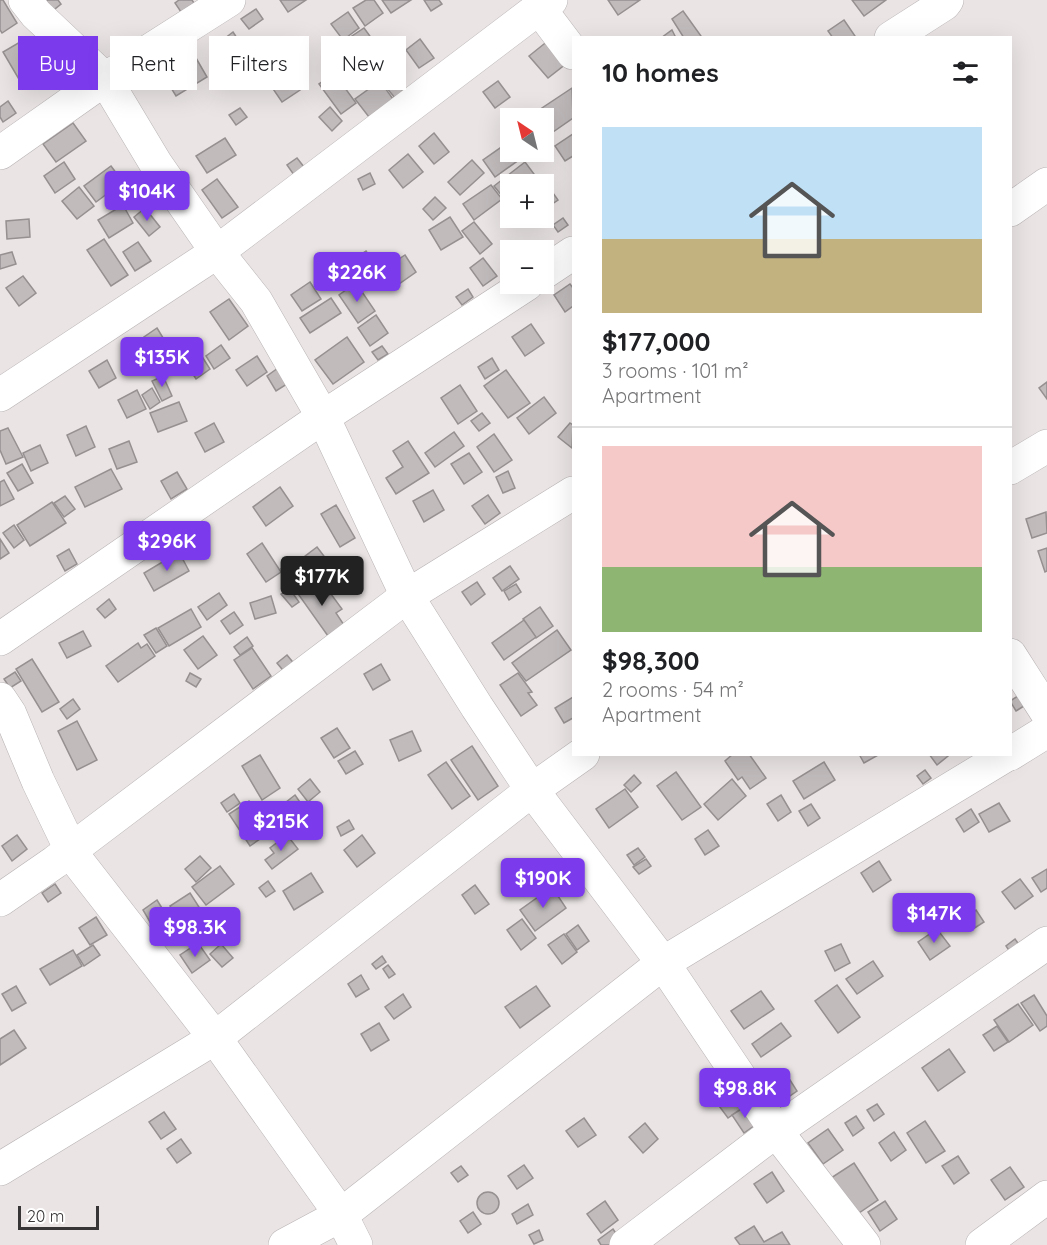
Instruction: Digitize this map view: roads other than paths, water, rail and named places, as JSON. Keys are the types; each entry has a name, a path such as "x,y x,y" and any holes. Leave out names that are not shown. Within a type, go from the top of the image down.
{"street":[{"path":"25,0 36,14 105,79 156,164 217,252 256,301 323,417 407,596 532,790 663,963 776,1131 864,1245"},
{"path":"0,153 105,79 229,0"},
{"path":"894,36 944,4 946,0"},
{"path":"0,395 217,252 545,4 572,51"},
{"path":"1012,209 1047,184"},
{"path":"554,266 572,254"},
{"path":"0,639 323,417 512,294"},
{"path":"1012,467 1047,446"},
{"path":"0,900 55,862 407,596 572,494"},
{"path":"1012,658 1047,713"},
{"path":"0,699 10,714 38,781 75,858 215,1038 341,1215 356,1245"},
{"path":"1012,752 1047,731"},
{"path":"0,1169 215,1038 532,790 580,756"},
{"path":"285,1245 341,1215 663,963 1006,756"},
{"path":"626,1245 776,1131 1047,943"},
{"path":"982,1245 1047,1197"}]}
